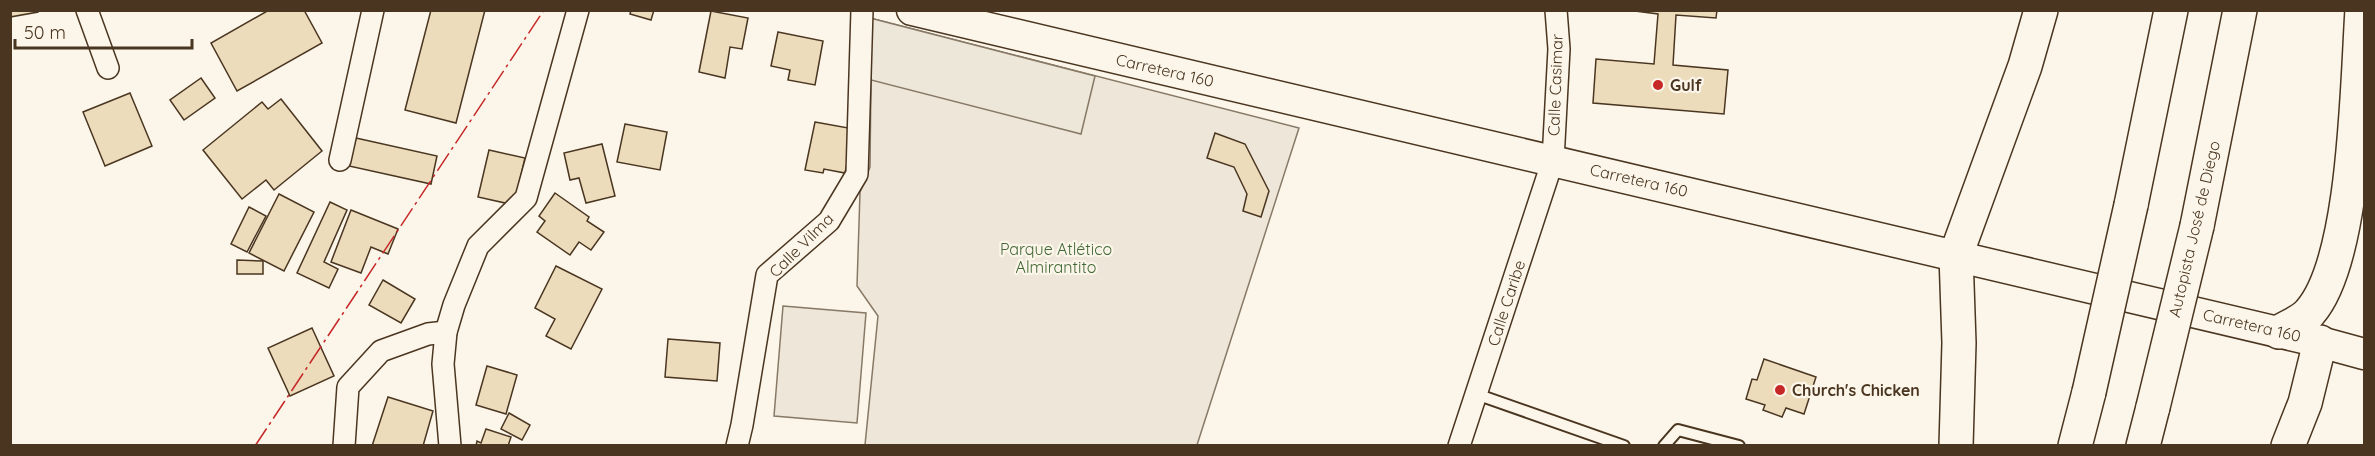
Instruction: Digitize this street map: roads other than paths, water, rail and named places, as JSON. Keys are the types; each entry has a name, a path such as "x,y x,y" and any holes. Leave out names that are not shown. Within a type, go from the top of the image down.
{"highway":[{"path":"1956,446 1959,343 1956,255 2025,66 2041,10"},
{"path":"2076,446 2131,204 2171,10"},
{"name":"Autopista José de Diego","path":"2143,446 2197,226 2240,10"},
{"path":"2279,332 2310,314 2336,259 2351,168 2362,10"},
{"path":"2351,168 2357,216 2364,245"},
{"path":"2288,446 2305,403 2320,342"}],"street":[{"path":"87,10 108,68"},
{"path":"339,160 373,10"},
{"path":"450,446 443,364 446,332 454,305 478,246 526,198 578,10"},
{"name":"Calle Vilma","path":"739,445 767,275 830,221 857,174 862,10"},
{"name":"Carretera 160","path":"912,10 1956,255 2364,354"},
{"name":"Calle Casimar","path":"1552,160 1559,49 1556,10"},
{"name":"Calle Caribe","path":"1459,446 1552,160"},
{"path":"344,446 348,387 381,351 428,334 446,332"}],"lane":[{"path":"1476,394 1624,446"},
{"path":"1664,446 1678,430 1739,446"}],"place":[{"name":"Gulf","path":"1658,85"},
{"name":"Church's Chicken","path":"1780,390"}],"park label":[{"name":"Parque Atlético Almirantito","path":"1056,258"}]}
